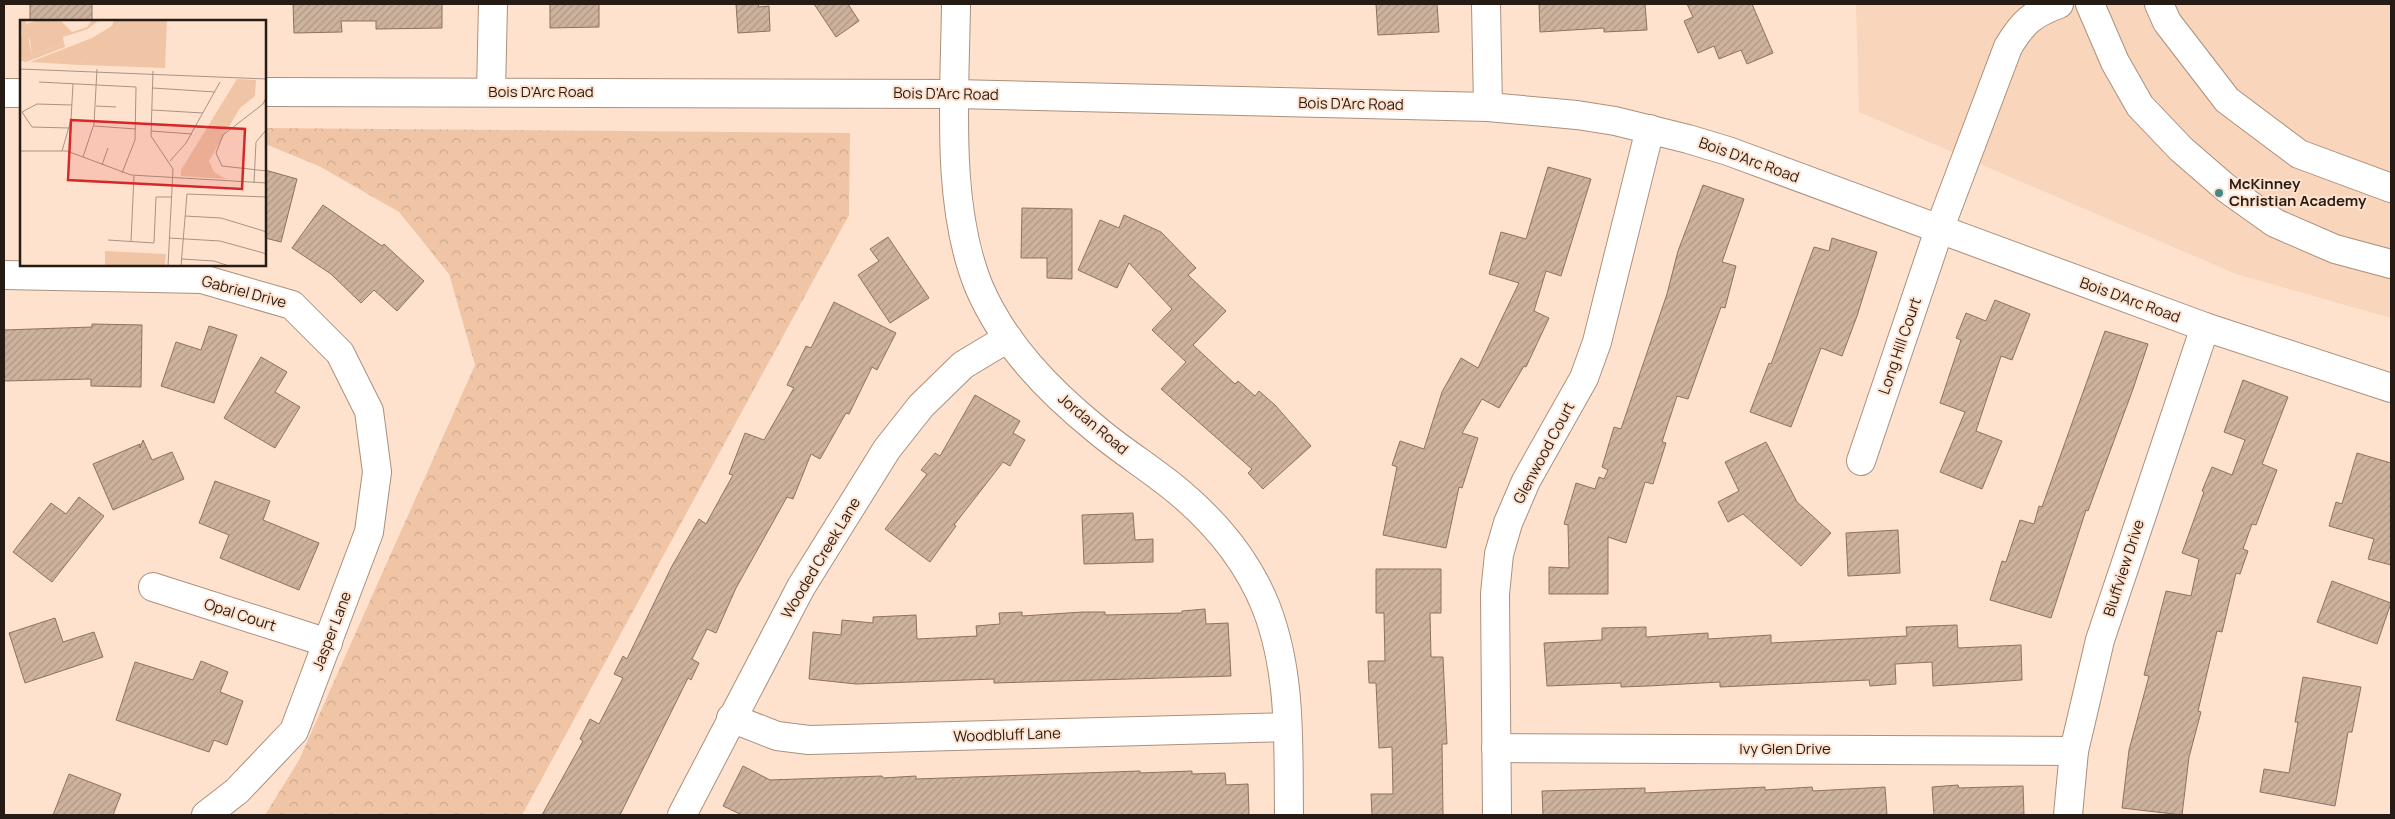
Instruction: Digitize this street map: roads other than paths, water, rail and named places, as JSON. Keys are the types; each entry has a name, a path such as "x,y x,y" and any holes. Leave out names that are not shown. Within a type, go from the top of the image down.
{"street":[{"path":"491,92 493,4"},
{"name":"Jordan Road","path":"956,4 956,178 960,220 971,265 980,289 1008,338 1042,382 1097,431 1179,492 1214,525 1241,559 1265,606 1281,659 1287,703 1289,815"},
{"path":"1486,4 1488,107"},
{"name":"Long Hill Court","path":"1861,461 1939,230 2008,46 2026,21 2038,12 2059,4"},
{"path":"2090,4 2115,62 2140,106 2181,149 2226,188 2275,223 2336,249 2391,264"},
{"path":"2159,4 2167,22 2227,100 2299,154 2391,188"},
{"name":"Bois D'Arc Road","path":"266,92 955,94 1488,107 1577,115 1650,129 1728,151 2205,327 2391,388"},
{"path":"4,93 20,93"},
{"name":"Glenwood Court","path":"1497,815 1495,594 1499,554 1508,523 1526,481 1584,378 1597,342 1650,129"},
{"name":"Gabriel Drive","path":"4,274 202,279 292,305 340,353 369,411"},
{"name":"Bluffview Drive","path":"2068,815 2074,751 2100,640 2205,327"},
{"name":"Wooded Creek Lane","path":"682,815 731,718 801,588 887,450 920,406 963,365 1008,338"},
{"name":"Jasper Lane","path":"206,815 237,791 294,731 370,532 377,472 369,411"},
{"name":"Opal Court","path":"153,587 328,643"},
{"name":"Woodbluff Lane","path":"731,718 777,736 809,740 1287,727"},
{"name":"Ivy Glen Drive","path":"1496,748 2074,751"}],"place":[{"name":"McKinney Christian Academy","path":"2219,193"}]}
